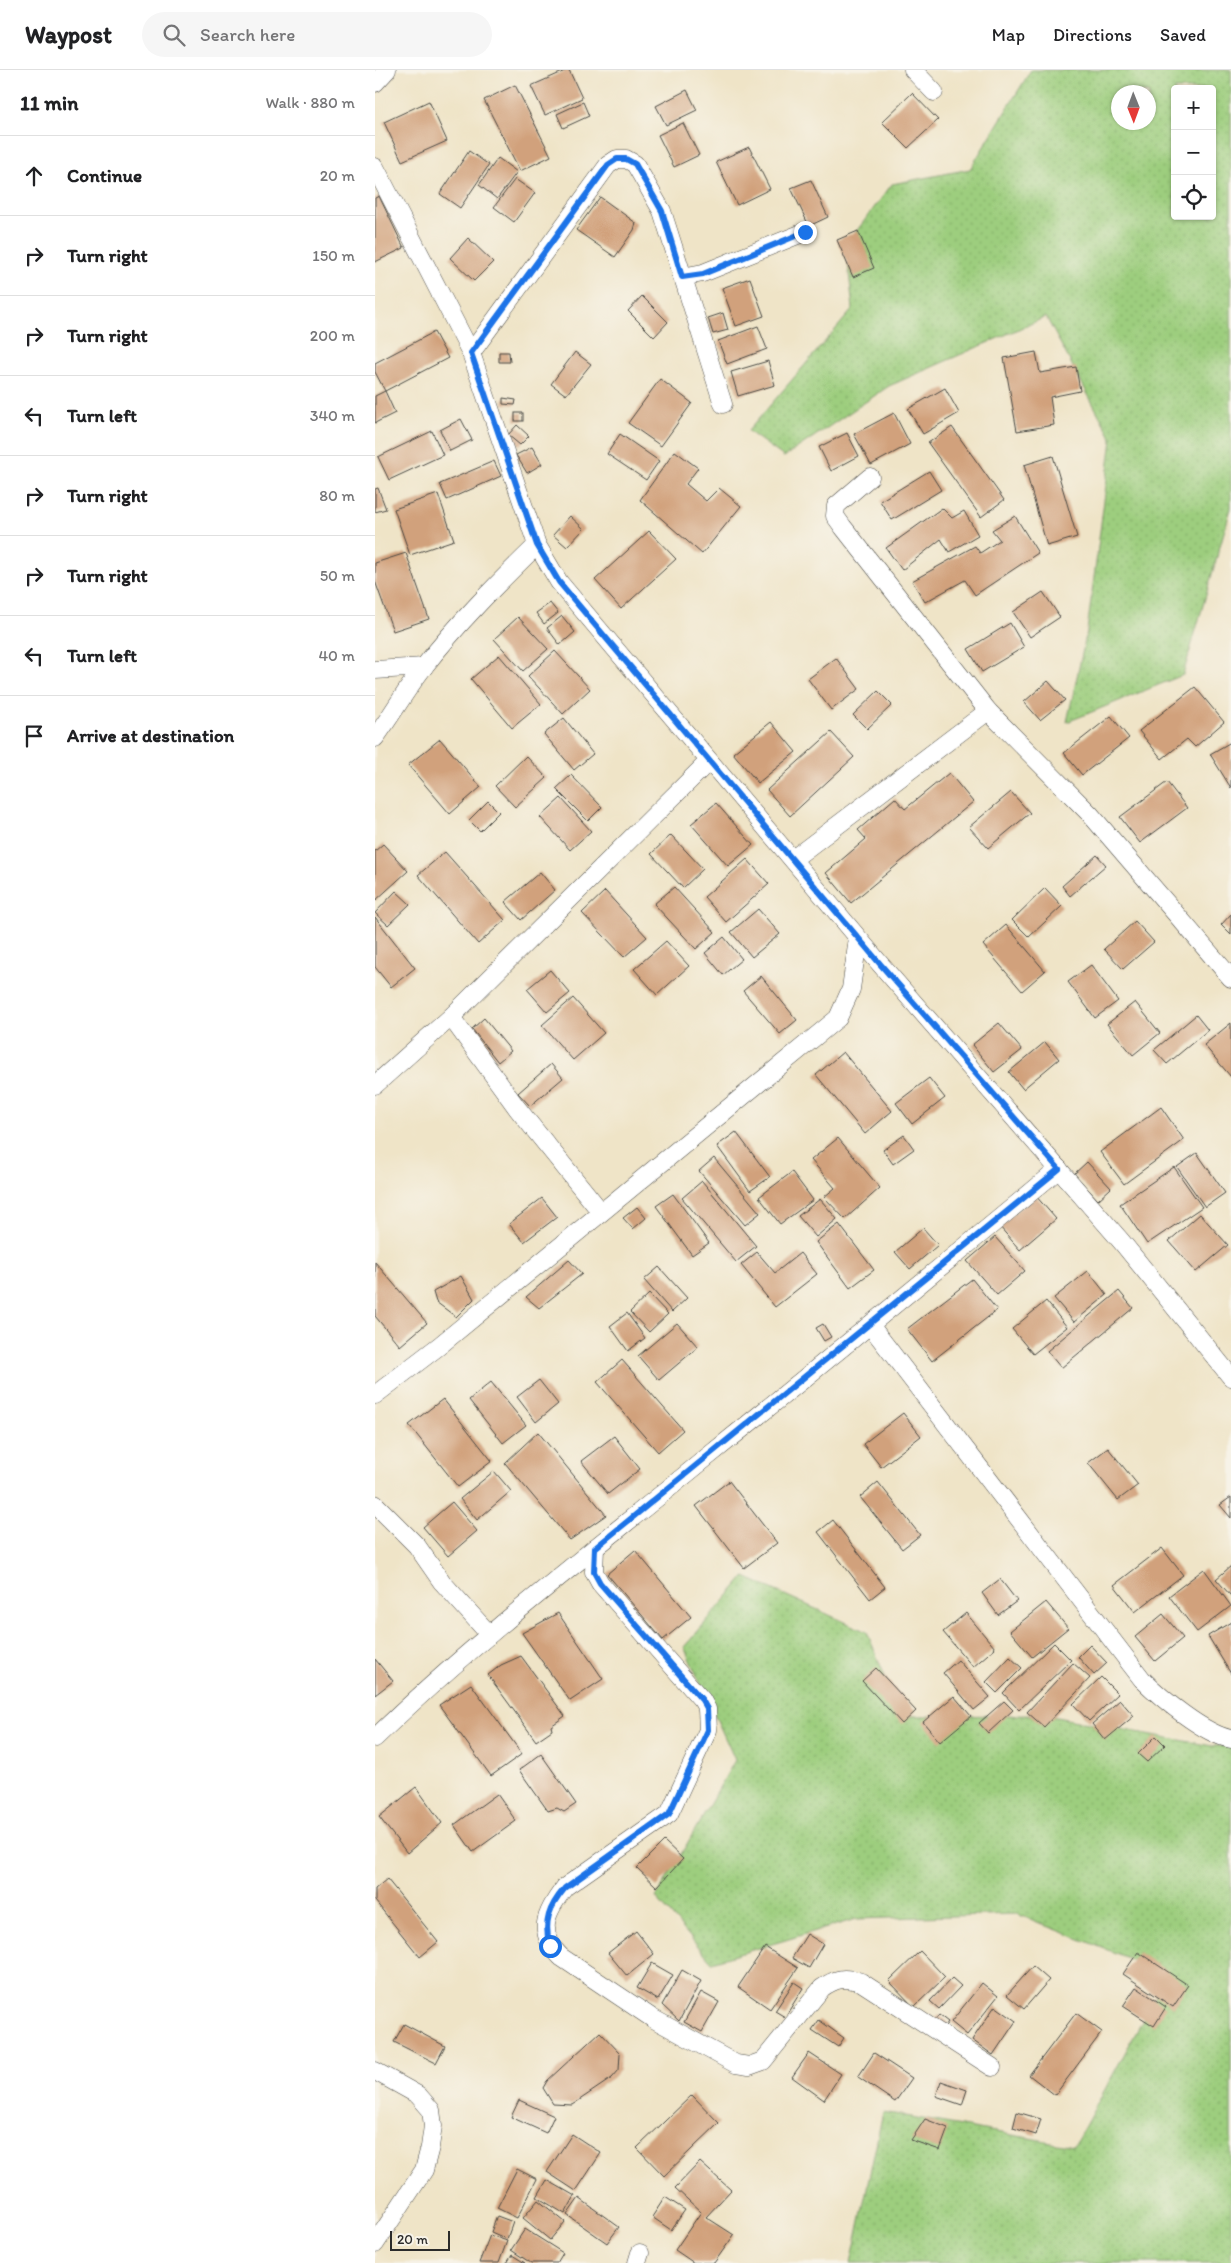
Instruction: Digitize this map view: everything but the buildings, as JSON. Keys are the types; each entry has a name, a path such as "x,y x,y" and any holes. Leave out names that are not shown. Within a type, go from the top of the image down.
{"street":[{"path":"375,83 387,70"},
{"path":"913,70 934,92"},
{"path":"471,353 608,165 617,159 626,159 635,164 662,211 723,404"},
{"path":"375,167 471,353 537,545 559,582 859,938 1121,1240 1231,1377"},
{"path":"682,277 703,274 805,232"},
{"path":"870,477 836,506 835,516 988,711 1090,814 1231,978"},
{"path":"375,738 424,667 485,596 537,545"},
{"path":"375,670 424,667"},
{"path":"793,859 988,711"},
{"path":"375,1085 451,1017 709,761"},
{"path":"375,1395 439,1346 838,1018 851,989 859,938"},
{"path":"451,1017 517,1108 601,1212"},
{"path":"375,1738 420,1694 489,1634 1059,1169"},
{"path":"870,1325 1142,1679 1158,1696 1207,1730 1231,1739"},
{"path":"375,1504 417,1546 443,1582 489,1634"},
{"path":"595,1548 594,1572 600,1583 702,1700 707,1709 708,1730 669,1814 565,1888 555,1900 546,1922 546,1933 550,1946 561,1957 652,2018 736,2064 749,2066 763,2061 822,1988 833,1980 846,1978 861,1982 992,2067"},
{"path":"375,2071 418,2095 431,2110 433,2126 424,2170 375,2244"}],"green space":[{"path":"1031,70 1231,70 1231,508 1183,675 1067,722 1087,631 1112,439 1046,317 889,386 784,457 748,431 853,309 846,245 892,184 970,169"},
{"path":"745,1577 867,1632 901,1716 1045,1715 1212,1746 1231,1746 1231,2263 851,2263 883,2112 1074,2146 1168,1974 1017,1914 856,1919 712,1962 656,1898 735,1760 684,1647"}],"route":[{"path":"550,1946 546,1933 546,1922 548,1911 555,1900 565,1888 669,1814 674,1807 708,1730 707,1709 702,1700 600,1583 593,1567 595,1548 1059,1169 881,965 559,582 537,545 471,353 608,165 617,159 626,159 635,164 662,211 682,277 703,274 805,232"}]}
